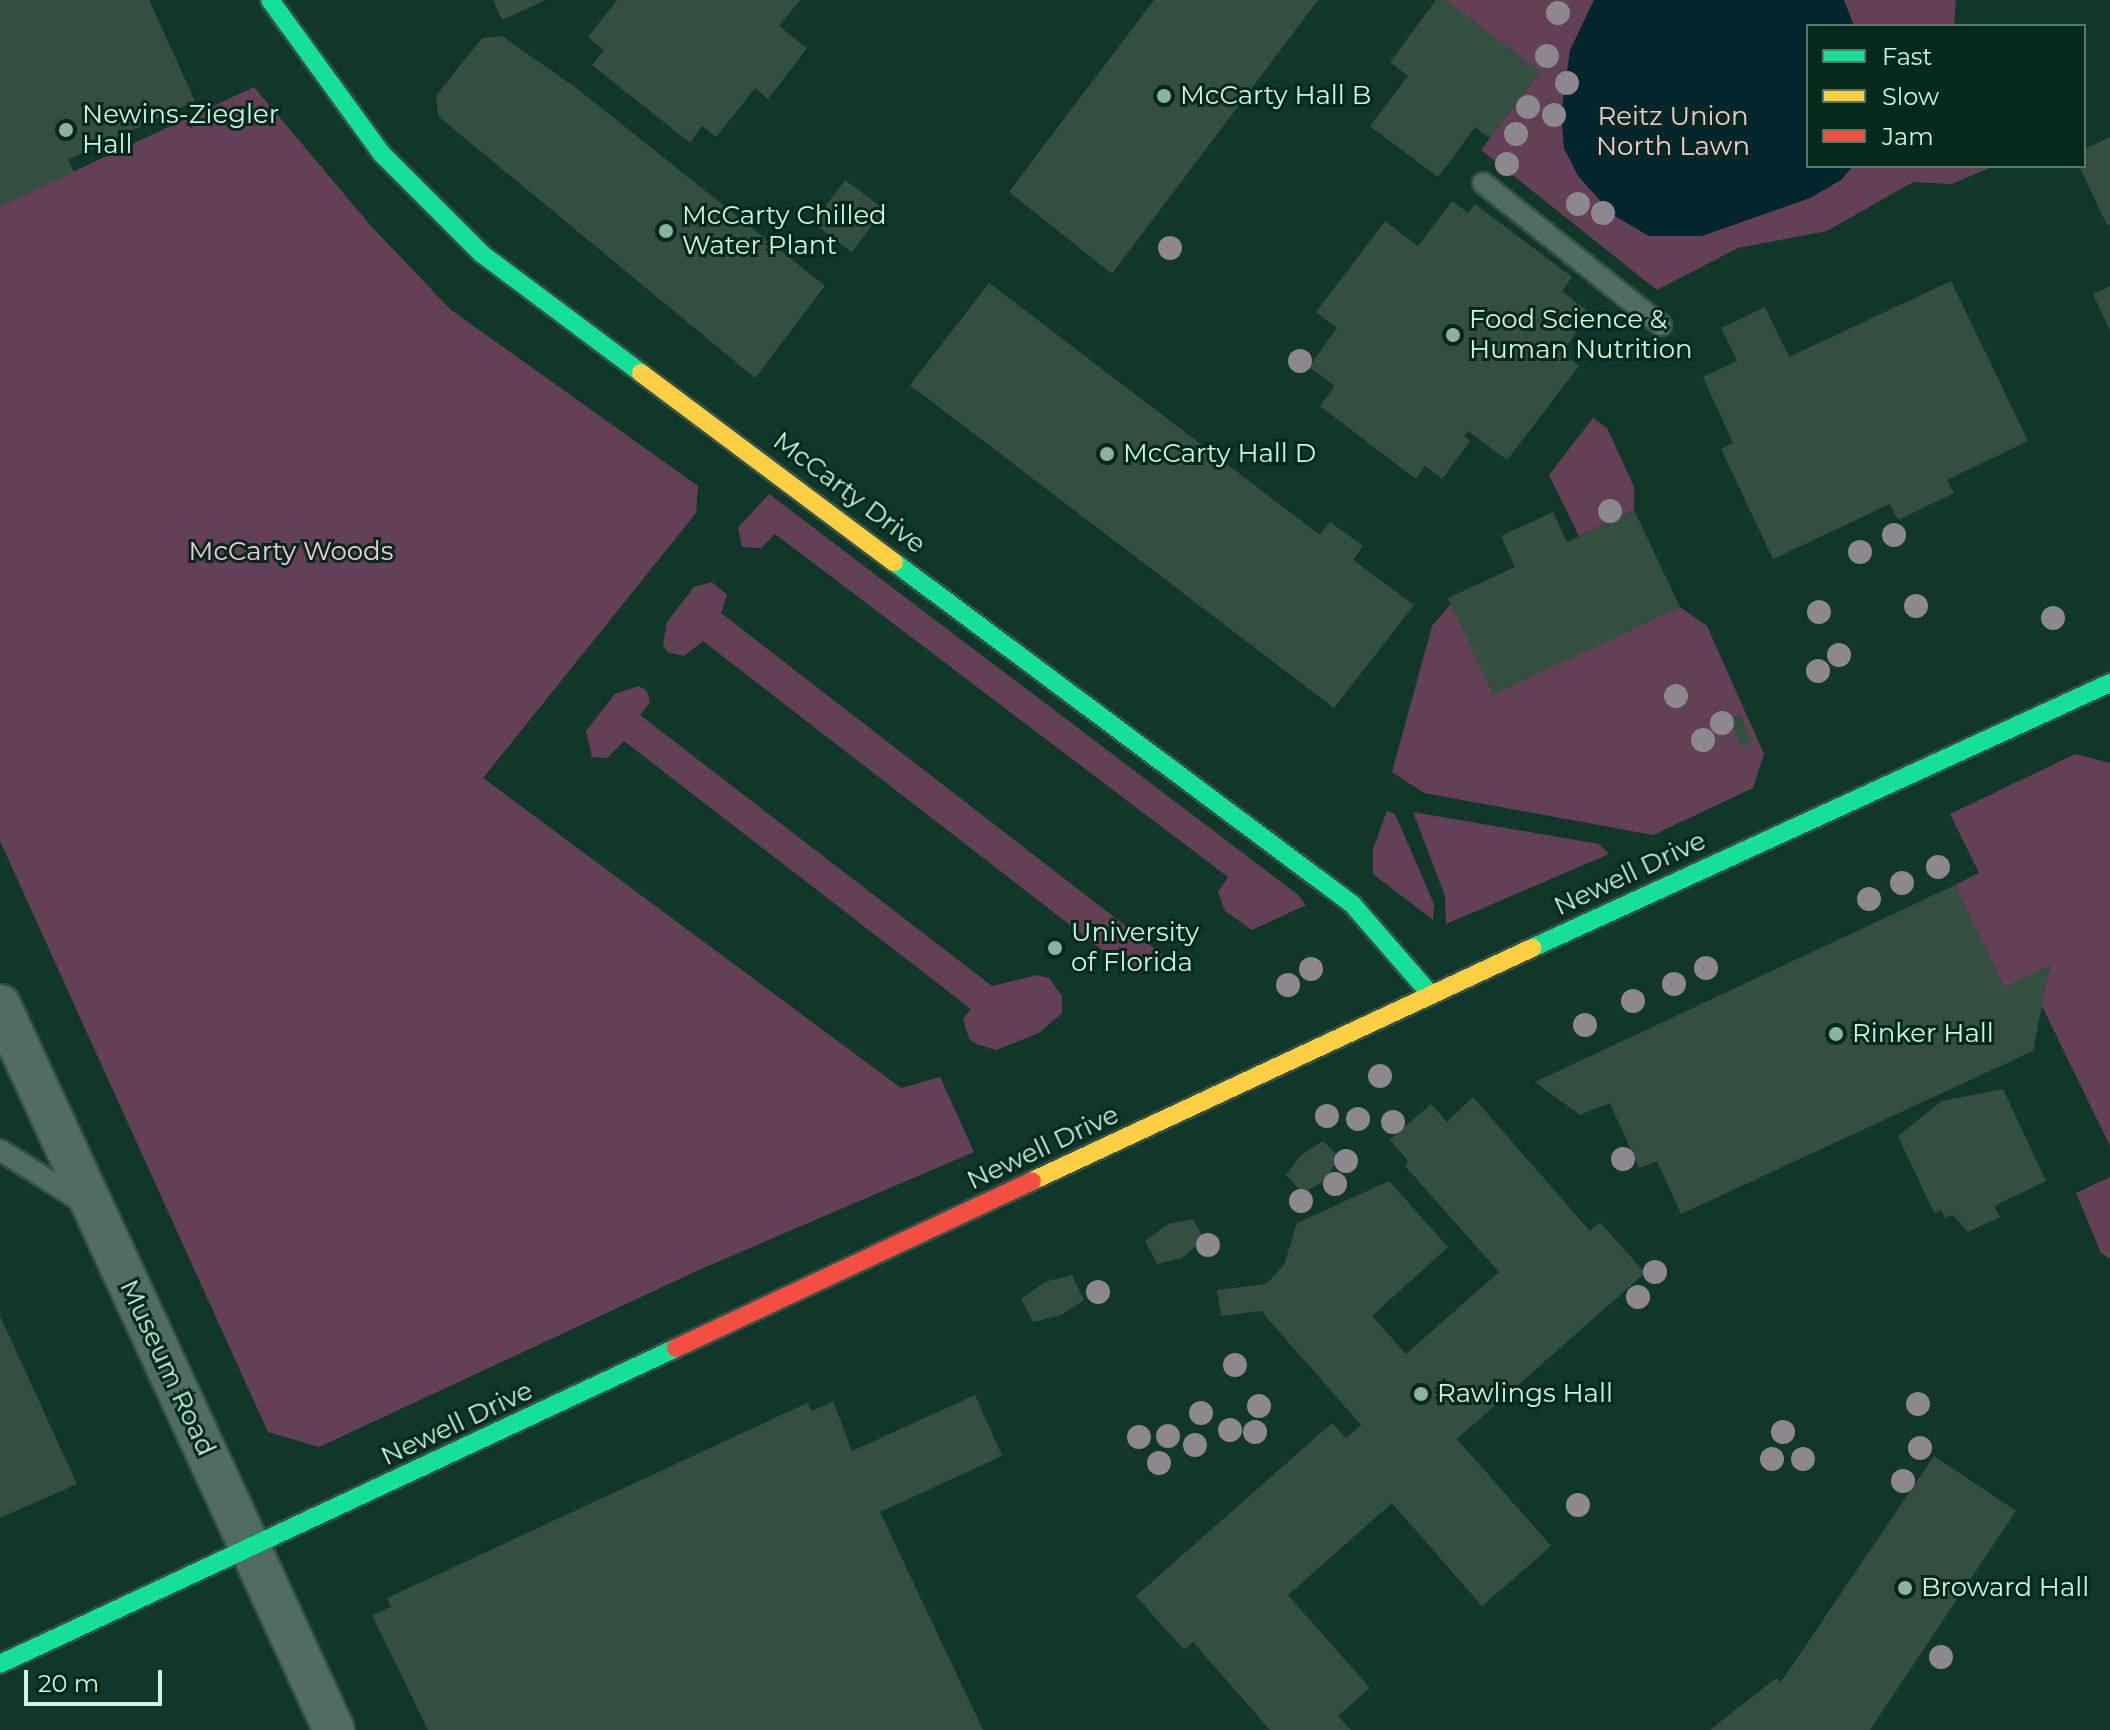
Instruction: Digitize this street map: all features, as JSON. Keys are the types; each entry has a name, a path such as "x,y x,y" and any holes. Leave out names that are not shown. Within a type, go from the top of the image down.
{"street":[{"name":"McCarty Drive","path":"270,0 382,154 482,254 1352,904 1431,995"},
{"name":"Newell Drive","path":"0,1664 1431,995 2110,683"},
{"name":"Museum Road","path":"0,1005 334,1730"}],"lane":[{"path":"1483,183 1661,325"},
{"path":"0,1150 95,1212"}],"green space":[{"name":"Reitz Union North Lawn","path":"1446,0 1956,0 1954,24 1806,24 1806,168 1989,168 1952,184 1913,182 1827,231 1738,248 1657,290 1481,150 1540,72"},
{"name":"McCarty Woods","path":"254,87 371,226 451,310 698,486 696,513 483,778 901,1088 940,1077 974,1152 701,1269 319,1447 268,1432 0,841 0,206"},
{"path":"1593,418 1607,428 1634,487 1634,510 1579,536 1549,475"},
{"path":"769,494 1297,894 1306,905 1252,930 1225,911 1218,892 1228,877 775,534 761,548 742,547 738,528"},
{"path":"712,582 727,595 721,613 1163,955 1128,970 703,641 684,656 667,652 663,644 667,622 694,587"},
{"path":"1451,604 1493,694 1680,607 1707,626 1764,754 1753,788 1653,835 1424,793 1392,772 1432,626"},
{"path":"639,686 647,691 650,702 640,715 992,986 1037,975 1049,978 1062,996 1062,1013 1039,1033 996,1050 976,1044 969,1039 963,1019 971,1009 624,741 607,758 592,757 586,731 615,694"},
{"path":"2075,754 2110,763 2110,1146 2041,1004 2050,966 2004,987 1955,885 1979,873 1950,814"},
{"path":"1387,811 1395,814 1434,904 1433,920 1373,874 1373,849"},
{"path":"1413,812 1599,844 1609,854 1446,924 1445,896"},
{"path":"2110,1177 2110,1259 2101,1253 2076,1193"}],"water":[{"name":"Reitz Union North Lawn","path":"1594,0 1844,0 1853,24 1806,24 1806,168 1851,168 1841,180 1810,198 1702,236 1649,236 1613,215 1578,176 1564,148 1561,114 1570,50"}],"building":[{"name":"Newins-Ziegler Hall","path":"0,0 149,0 195,101 68,160 74,172 0,206"},
{"path":"493,0 546,0 502,20"},
{"path":"617,0 800,0 779,26 807,48 768,99 755,88 716,137 702,126 690,143 592,65 604,50 588,37"},
{"name":"McCarty Hall B","path":"1154,0 1318,0 1112,274 1009,192"},
{"path":"1436,0 1446,0 1540,72 1490,138 1475,127 1438,177 1370,126 1408,76 1390,62"},
{"name":"McCarty Chilled Water Plant","path":"502,36 579,90 825,286 755,378 438,116 436,96 482,38"},
{"path":"2110,137 2110,224 2107,225 2080,168 2086,168 2086,148"},
{"path":"845,180 884,209 852,252 813,223"},
{"name":"Food Science & Human Nutrition","path":"1452,201 1468,213 1475,204 1572,277 1562,291 1590,313 1566,347 1559,342 1555,348 1579,366 1507,460 1468,431 1464,436 1470,441 1442,479 1425,466 1416,479 1320,406 1335,386 1309,367 1337,328 1316,312 1385,221 1418,246"},
{"path":"1951,281 2028,441 1947,480 1954,493 1898,520 1890,504 1773,559 1721,449 1733,443 1703,377 1737,361 1721,328 1765,307 1789,357"},
{"name":"McCarty Hall D","path":"989,283 1320,535 1330,522 1363,546 1353,560 1414,605 1334,708 910,385"},
{"path":"2110,286 2110,331 2093,294"},
{"path":"1634,510 1680,607 1493,695 1448,598 1515,567 1501,536 1553,512 1567,542"},
{"path":"1740,714 1753,743 1741,747 1729,720"},
{"name":"Rinker Hall","path":"1955,885 2004,987 2050,965 2033,1051 1681,1214 1657,1161 1639,1168 1610,1103 1580,1115 1535,1082"},
{"path":"2003,1089 2046,1181 1994,1206 2000,1217 1968,1232 1953,1215 1945,1218 1941,1210 1934,1213 1898,1136 1942,1101"},
{"name":"Rawlings Hall","path":"1473,1097 1590,1231 1600,1222 1645,1273 1457,1439 1551,1546 1482,1606 1392,1503 1288,1595 1370,1688 1338,1716 1351,1730 1270,1730 1193,1642 1184,1650 1136,1596 1332,1423 1346,1438 1361,1425 1261,1311 1221,1316 1217,1290 1266,1284 1284,1265 1297,1223 1389,1181 1448,1247 1372,1316 1406,1354 1499,1272 1405,1166 1408,1161 1390,1140 1431,1104 1447,1122"},
{"path":"1323,1141 1339,1157 1326,1180 1303,1193 1286,1175 1301,1155"},
{"path":"1193,1219 1204,1239 1182,1258 1157,1264 1145,1241 1168,1224"},
{"path":"1072,1275 1084,1300 1061,1315 1033,1322 1021,1299 1045,1282"},
{"path":"0,1316 77,1484 0,1518"},
{"path":"975,1395 1002,1456 880,1512 983,1730 428,1730 372,1615 391,1607 387,1598 807,1403 812,1411 833,1401 852,1451"},
{"name":"Broward Hall","path":"1934,1456 2016,1511 1870,1730 1710,1730 1776,1678 1781,1682"}],"traffic: fast":[{"path":"270,0 382,154 482,254 641,373"},
{"path":"894,562 1352,904 1431,995"},
{"path":"1532,948 2110,683"},
{"path":"0,1664 676,1348"}],"traffic: slow":[{"path":"641,373 894,562"},
{"path":"1032,1181 1532,948"}],"traffic: jam":[{"path":"676,1348 1032,1181"}],"place":[{"name":"McCarty Hall B","path":"1164,96"},
{"name":"Newins-Ziegler Hall","path":"66,130"},
{"name":"McCarty Chilled Water Plant","path":"666,231"},
{"name":"Food Science & Human Nutrition","path":"1453,335"},
{"name":"McCarty Hall D","path":"1107,454"},
{"name":"University of Florida","path":"1055,948"},
{"name":"Rinker Hall","path":"1836,1034"},
{"name":"Rawlings Hall","path":"1421,1394"},
{"name":"Broward Hall","path":"1905,1588"}]}
